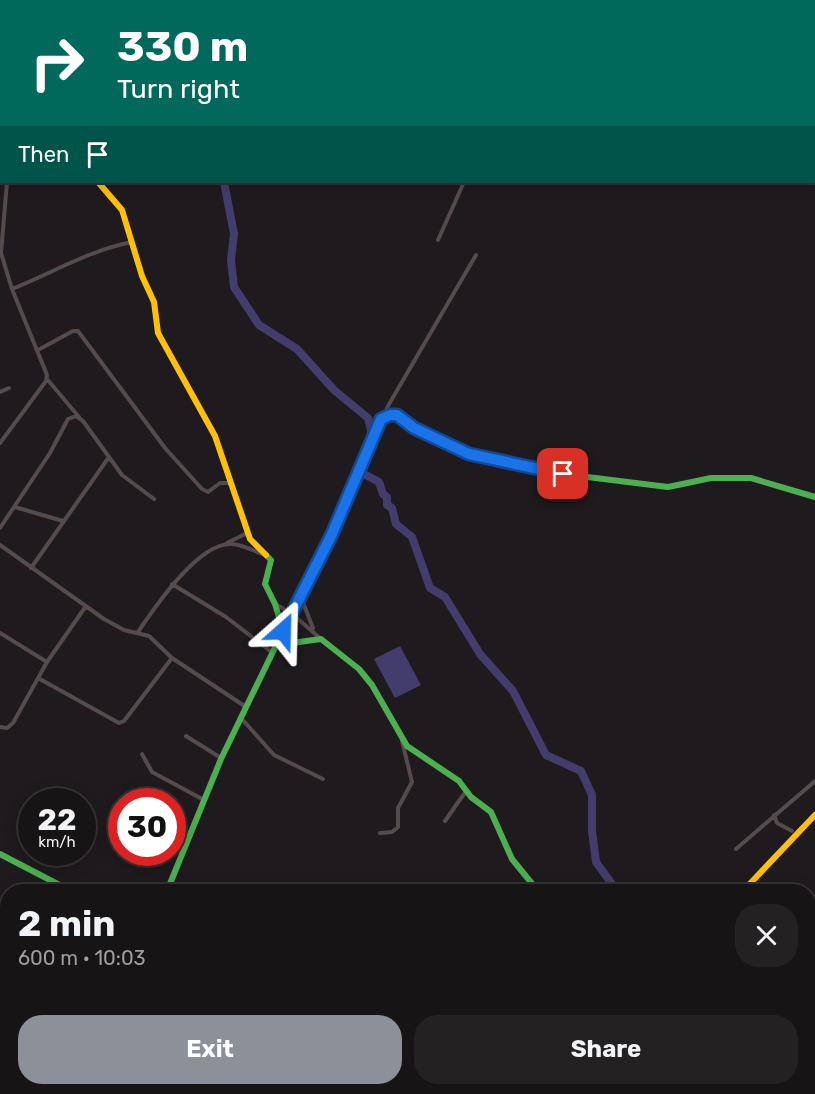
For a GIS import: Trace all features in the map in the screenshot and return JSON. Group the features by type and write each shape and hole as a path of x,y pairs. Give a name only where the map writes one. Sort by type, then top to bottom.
{"street":[{"path":"8,183 0,246 12,289 47,378 122,475 154,499"},
{"path":"99,183 120,207 154,302 158,333 215,436 229,483 254,545 272,564 265,584 275,604 283,631"},
{"path":"438,240 464,183"},
{"path":"12,289 61,269 96,250 132,242"},
{"path":"170,884 221,759 291,613 332,534 381,419 476,255"},
{"path":"38,351 73,331 78,331 165,448 202,489 208,492 220,483 229,483"},
{"path":"0,443 47,378"},
{"path":"0,392 9,388"},
{"path":"381,419 397,415 414,428 469,454 563,474 668,487 700,479 742,477 815,497"},
{"path":"0,528 68,419 79,417"},
{"path":"31,567 109,457"},
{"path":"14,507 63,521"},
{"path":"138,632 172,584 191,565 248,532"},
{"path":"224,545 236,544 264,554"},
{"path":"0,545 119,628 149,636 172,658 246,708"},
{"path":"172,584 225,617 273,653"},
{"path":"300,595 315,631 321,639 365,675 402,740 412,782 399,808 398,827 392,832 380,833"},
{"path":"275,604 315,631"},
{"path":"0,727 7,728 13,723 47,662 86,606"},
{"path":"0,633 47,662"},
{"path":"277,645 321,639"},
{"path":"38,678 119,723 124,721 172,658"},
{"path":"241,718 274,755 323,779"},
{"path":"186,736 221,759"},
{"path":"402,740 459,781 491,812 512,859 532,884"},
{"path":"142,754 152,772 204,800"},
{"path":"735,849 774,813 790,804 815,781"},
{"path":"445,821 466,790"},
{"path":"774,813 777,823 792,831"},
{"path":"750,884 815,815"},
{"path":"0,854 58,884"}],"shaded area":[{"path":"400,646 421,685 395,698 374,659"}],"waterway":[{"path":"224,183 234,234 231,260 234,287 259,325 297,349 334,390 368,418 371,430 370,446 362,473 379,482 383,494 387,497 387,505 392,508 396,524 412,537 430,588 445,597 480,654 513,691 546,755 581,771 592,795 592,831 596,862 612,884"}],"traffic: fast":[{"path":"381,419 397,415 414,427 469,454 563,474 668,487 711,478 751,478 815,497"},
{"path":"170,884 221,759 283,631 275,604 265,584 271,560 266,555"},
{"path":"277,645 321,639 359,669 372,685 407,746 459,781 471,797 491,812 512,859 532,884"},
{"path":"0,854 58,884"}],"traffic: slow":[{"path":"99,183 122,210 142,276 154,302 158,333 215,436 250,539 266,555"},
{"path":"750,884 815,815"}],"route":[{"path":"283,631 332,534 381,419 397,415 414,428 469,454 511,461 563,474"}]}
